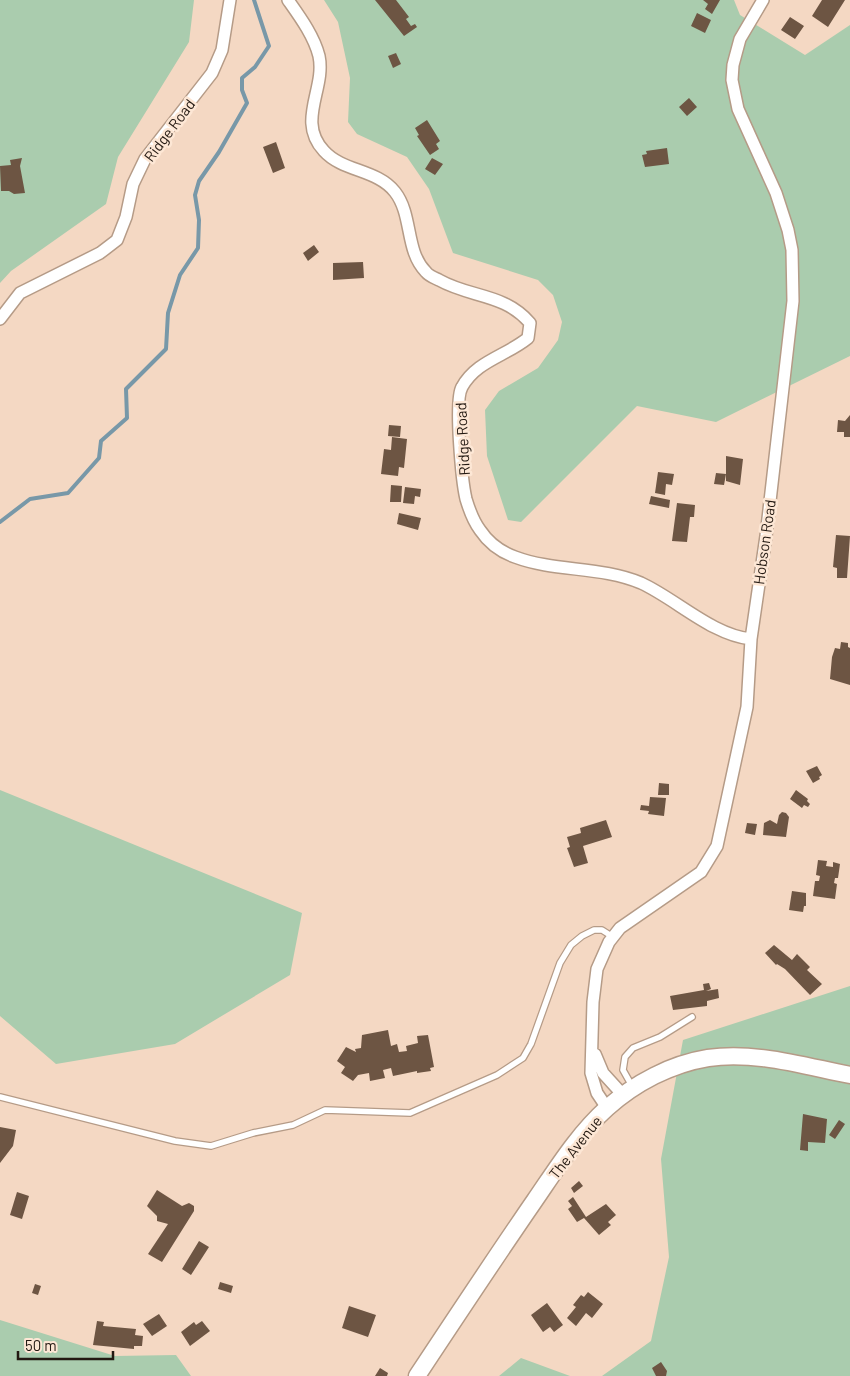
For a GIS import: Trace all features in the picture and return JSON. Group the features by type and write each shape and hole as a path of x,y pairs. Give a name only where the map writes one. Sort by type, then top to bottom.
{"street":[{"name":"Ridge Road","path":"0,319 20,294 100,253 117,240 126,217 133,184 145,159 212,73 222,50 230,0"},
{"name":"Ridge Road","path":"288,0 311,37 319,57 318,73 310,114 312,131 324,151 345,165 380,178 395,192 407,215 414,251 426,273 452,287 498,299 519,310 530,323 528,338 518,346 486,361 471,373 461,388 457,405 466,498 478,529 489,542 514,557 548,566 612,575 639,583 671,599 721,630 751,639"},
{"name":"Hobson Road","path":"607,1108 594,1085 591,1073 593,1002 597,969 613,937 633,918 701,872 717,846 747,707 751,639 766,536 793,293 792,250 786,220 776,193 738,109 732,80 733,65 740,39 763,0"},
{"name":"Hobson Road","path":"593,1048 603,1073 628,1092"},
{"name":"The Avenue","path":"417,1376 576,1142 607,1108 628,1092 672,1068 727,1056 770,1059 850,1075"}],"lane":[{"path":"0,1097 175,1142 211,1146 253,1132 293,1125 325,1110 410,1113 440,1101 480,1080 498,1075 524,1058 531,1044 560,963 571,945 582,936 594,930 602,930 613,937"},
{"path":"628,1092 623,1070 625,1057 633,1048 660,1037 692,1017"}],"green space":[{"path":"0,0 194,0 189,42 118,157 106,204 11,271 0,283"},
{"path":"324,0 734,0 740,15 805,55 850,25 850,356 716,422 637,406 521,522 508,520 487,456 485,410 499,391 538,368 558,340 562,322 553,295 538,280 453,253 429,189 407,157 357,134 348,122 350,78 338,22"},
{"path":"0,790 302,913 290,975 175,1044 56,1064 0,1016"},
{"path":"850,986 850,1376 602,1376 651,1341 669,1257 661,1159 683,1040"},
{"path":"0,1320 115,1356 176,1355 191,1376 0,1376"},
{"path":"521,1358 570,1376 499,1376"}],"building":[{"path":"375,0 396,0 409,17 406,19 411,26 415,24 417,27 404,36"},
{"path":"703,0 720,0 712,14 705,9 708,4"},
{"path":"822,0 845,0 828,27 812,16"},
{"path":"697,13 711,20 705,33 691,26"},
{"path":"790,17 804,26 795,39 781,30"},
{"path":"396,53 401,64 393,68 388,56"},
{"path":"689,98 697,107 687,116 679,107"},
{"path":"427,120 440,141 436,144 439,149 430,155 417,136 419,135 415,128"},
{"path":"276,142 285,168 273,173 263,147"},
{"path":"667,148 669,164 645,167 642,155 647,154 646,151"},
{"path":"22,158 20,166 25,193 14,194 9,191 1,191 0,166 11,165 10,160"},
{"path":"432,158 443,164 435,175 425,169"},
{"path":"314,245 319,252 308,261 303,253"},
{"path":"363,262 364,278 333,280 333,263"},
{"path":"850,415 850,437 844,437 844,432 837,432 838,420 845,421"},
{"path":"389,425 401,426 400,437 388,436"},
{"path":"392,437 407,439 404,468 399,467 398,476 381,474 384,449 391,450"},
{"path":"726,456 743,459 740,485 726,481"},
{"path":"658,472 674,474 672,485 666,484 665,495 655,493"},
{"path":"716,473 726,474 724,485 714,484"},
{"path":"391,485 402,486 401,502 390,502"},
{"path":"405,487 421,489 420,497 415,496 414,504 403,503"},
{"path":"651,496 670,500 669,508 649,504"},
{"path":"677,503 695,505 694,517 690,517 687,542 672,541"},
{"path":"399,513 421,518 418,530 397,524"},
{"path":"836,535 850,536 847,578 837,578 837,568 833,567"},
{"path":"841,642 848,643 850,648 850,685 830,679 832,657 835,648 840,649"},
{"path":"817,766 822,775 819,777 820,779 813,783 806,771"},
{"path":"659,783 669,784 669,795 658,795"},
{"path":"796,790 808,799 807,801 810,804 808,807 804,805 802,808 790,799"},
{"path":"650,797 666,798 664,816 648,814 649,811 640,810 641,805 649,806"},
{"path":"782,812 786,813 789,817 786,837 763,835 764,823 770,820 777,824 779,815"},
{"path":"606,820 612,837 583,846 588,863 574,867 567,848 570,847 567,837 581,833 580,828"},
{"path":"747,823 757,824 755,835 745,833"},
{"path":"818,860 827,861 826,866 833,867 833,862 840,864 838,878 835,878 834,883 837,884 835,899 813,896 815,881 819,881 820,876 816,875"},
{"path":"792,891 806,893 806,906 804,906 803,912 789,910"},
{"path":"774,945 792,960 797,954 810,967 807,970 822,984 810,995 785,969 776,965 765,953"},
{"path":"709,983 711,989 706,991 718,989 719,998 707,1001 707,1006 673,1010 670,996 704,990 703,984"},
{"path":"388,1030 391,1046 397,1044 399,1052 407,1051 406,1046 418,1043 417,1036 428,1035 434,1067 430,1068 431,1071 417,1073 417,1071 393,1076 391,1068 383,1070 385,1078 370,1081 369,1073 358,1075 353,1081 341,1073 345,1067 337,1061 346,1047 356,1052 355,1049 361,1048 362,1035"},
{"path":"803,1114 827,1119 825,1143 808,1142 808,1151 800,1150"},
{"path":"839,1120 845,1124 835,1139 829,1135"},
{"path":"0,1127 16,1130 13,1146 0,1163"},
{"path":"579,1181 583,1186 574,1193 571,1188"},
{"path":"157,1190 182,1206 189,1203 194,1206 194,1211 162,1262 148,1254 168,1224 157,1221 157,1216 147,1206"},
{"path":"17,1192 29,1196 22,1219 10,1215"},
{"path":"573,1197 586,1217 606,1204 616,1215 608,1222 611,1225 599,1235 584,1218 577,1222 568,1209 572,1206 568,1201"},
{"path":"199,1241 209,1247 191,1275 182,1269"},
{"path":"220,1282 233,1286 231,1293 218,1289"},
{"path":"35,1284 41,1286 38,1295 32,1293"},
{"path":"588,1292 603,1304 592,1318 586,1313 576,1326 567,1318 576,1307 573,1305 581,1295 584,1297"},
{"path":"547,1303 563,1325 554,1332 550,1327 543,1332 531,1315"},
{"path":"349,1306 376,1315 368,1337 342,1328"},
{"path":"159,1314 167,1326 152,1336 143,1324"},
{"path":"97,1321 104,1322 103,1326 136,1329 135,1335 143,1336 142,1346 134,1346 134,1349 93,1345"},
{"path":"202,1321 210,1331 190,1346 181,1332 194,1322 196,1325"},
{"path":"661,1362 667,1371 666,1376 656,1376 652,1368"},
{"path":"380,1368 388,1373 387,1376 375,1376"}],"waterway":[{"path":"0,522 30,499 68,493 99,458 101,441 127,418 126,389 166,349 168,313 180,275 198,248 199,220 195,195 199,181 219,152 247,103 242,90 242,78 255,67 269,46 254,0"}]}
